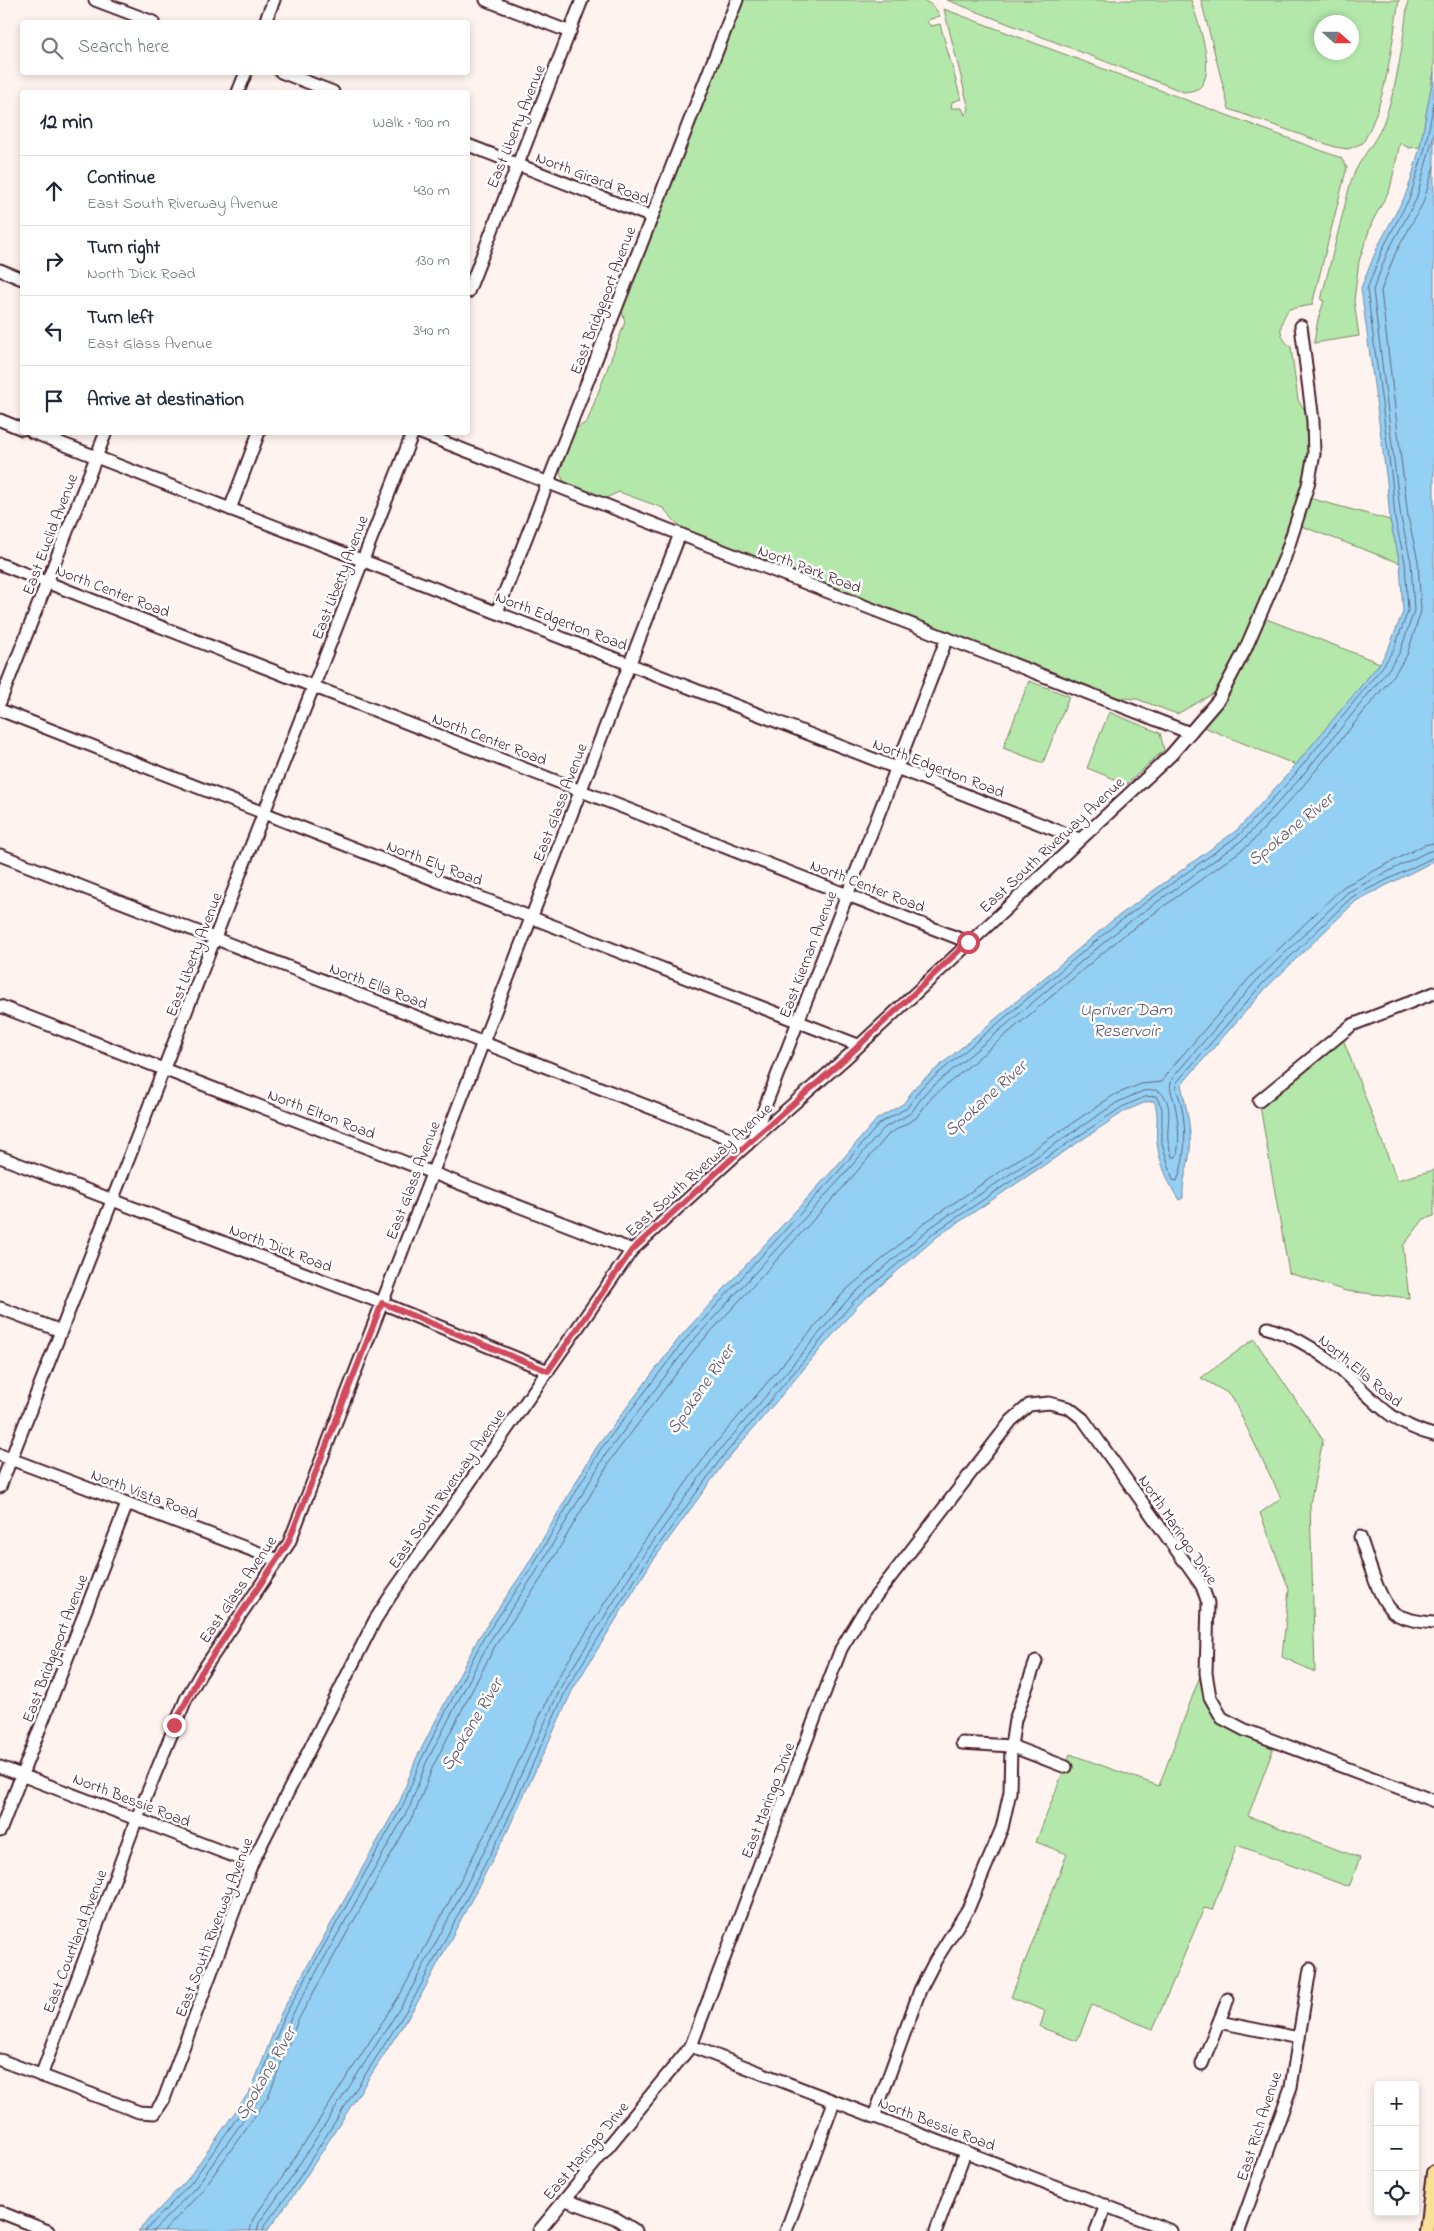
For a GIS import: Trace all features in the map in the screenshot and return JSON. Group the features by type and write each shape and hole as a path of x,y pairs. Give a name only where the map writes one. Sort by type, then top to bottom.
{"main road":[{"path":"1427,2231 1434,2173"}],"street":[{"path":"95,0 148,20"},
{"path":"266,20 274,0"},
{"path":"486,0 570,32"},
{"name":"East Liberty Avenue","path":"470,287 582,0"},
{"name":"East Bridgeport Avenue","path":"497,612 737,0"},
{"path":"239,90 245,75"},
{"path":"289,75 328,90"},
{"name":"North Girard Road","path":"470,146 652,217"},
{"path":"0,270 20,278"},
{"name":"East South Riverway Avenue","path":"41,2076 139,2112 155,2113 164,2099 252,1863 375,1620 391,1594 632,1250 858,1045 1171,755 1219,699 1245,650 1285,557 1308,485 1314,454 1313,421 1301,326"},
{"path":"0,420 20,428"},
{"name":"North Edgerton Road","path":"40,435 1079,839"},
{"name":"East Euclid Avenue","path":"0,702 105,435"},
{"path":"230,509 258,435"},
{"name":"East Liberty Avenue","path":"0,1487 5,1457 61,1331 114,1201 412,435"},
{"name":"North Park Road","path":"426,435 1190,733"},
{"name":"East Glass Avenue","path":"138,1818 186,1699 201,1673 278,1560 292,1533 680,534"},
{"name":"North Center Road","path":"0,564 968,942"},
{"name":"East Kiernan Avenue","path":"749,1143 947,638"},
{"name":"North Ely Road","path":"0,710 858,1045"},
{"name":"North Ella Road","path":"0,855 483,1043 749,1143"},
{"path":"1259,1101 1352,1025 1434,993"},
{"name":"North Elton Road","path":"0,1006 632,1250"},
{"name":"North Dick Road","path":"0,1157 382,1303 548,1371"},
{"path":"0,1308 61,1331"},
{"name":"North Ella Road","path":"1268,1328 1292,1336 1327,1358 1393,1418 1416,1430 1434,1435"},
{"name":"North Maringo Drive","path":"1049,1403 1069,1408 1083,1419 1202,1586 1208,1603 1206,1673 1210,1697 1222,1718 1244,1730 1434,1800"},
{"name":"East Maringo Drive","path":"539,2231 691,2046 841,1649 862,1614 1011,1421 1029,1405 1049,1403"},
{"name":"North Vista Road","path":"5,1457 278,1560"},
{"name":"East Bridgeport Avenue","path":"0,1831 127,1504"},
{"path":"1360,1537 1381,1594 1394,1612 1419,1622 1434,1623"},
{"path":"874,2117 920,1990 935,1961 968,1909 1002,1828 1010,1792 1011,1746 1015,1720 1036,1661"},
{"path":"962,1743 1011,1746 1066,1766"},
{"name":"North Bessie Road","path":"0,1767 252,1863"},
{"name":"East Courtland Avenue","path":"41,2076 138,1818"},
{"name":"East Rich Avenue","path":"1239,2231 1286,2101 1299,2038 1310,1969"},
{"path":"1202,2064 1228,1999"},
{"path":"1219,2022 1299,2038"},
{"name":"North Bessie Road","path":"691,2046 1171,2231"},
{"path":"0,2060 41,2076"},
{"path":"786,2231 834,2102"},
{"path":"936,2231 965,2152"},
{"path":"566,2200 615,2218 636,2231"},
{"path":"1096,2231 1106,2205"},
{"path":"0,2212 48,2231"}],"green space":[{"path":"743,0 922,0 928,3 935,8 940,16 927,22 931,26 940,24 961,99 952,102 951,108 962,108 965,115 969,109 944,9 1341,158 1347,167 1312,305 1289,309 1283,319 1281,329 1283,338 1291,347 1298,400 1306,412 1310,428 1310,454 1304,483 1280,554 1242,644 1216,692 1177,714 1137,699 1111,697 682,529 663,508 619,492 606,498 568,485 563,480 558,468 573,430 587,422 625,322 621,308"},
{"path":"947,0 1191,0 1200,29 1207,63 1204,81 1198,88 1184,92"},
{"path":"1201,0 1399,0 1383,91 1371,126 1363,143 1348,149 1335,147 1229,109"},
{"path":"1408,0 1434,0 1434,72 1420,147 1409,148 1400,143 1390,189 1372,222 1359,261 1354,301 1359,336 1314,343 1318,319 1324,301 1321,300 1351,181 1380,131 1393,94"},
{"path":"1309,498 1390,520 1400,563 1301,526"},
{"path":"1264,618 1380,663 1296,765 1204,727 1225,699"},
{"path":"1029,681 1069,696 1043,763 1003,748"},
{"path":"1109,712 1160,733 1164,750 1127,784 1087,768"},
{"path":"1343,1039 1397,1180 1434,1170 1434,1216 1424,1219 1403,1246 1409,1298 1346,1291 1289,1273 1260,1106"},
{"path":"1254,1339 1323,1440 1310,1504 1315,1672 1282,1657 1289,1589 1260,1513 1281,1498 1231,1395 1201,1378"},
{"path":"1200,1676 1205,1700 1211,1712 1218,1719 1236,1731 1274,1747 1248,1816 1360,1858 1349,1887 1237,1845 1212,1910 1204,1908 1153,2029 1092,2005 1077,2041 1040,2027 1045,2011 1011,1997 1067,1854 1036,1842 1070,1754 1159,1786"}],"water":[{"path":"1434,72 1434,861 1356,901 1266,988 1181,1085 1190,1135 1183,1198 1179,1200 1175,1194 1162,1165 1158,1150 1156,1106 1154,1101 1146,1102 1125,1111 938,1236 858,1305 724,1463 649,1566 573,1689 506,1834 417,2003 296,2192 267,2231 138,2231 187,2180 252,2088 281,2013 400,1801 416,1759 479,1637 527,1566 596,1448 680,1337 834,1169 877,1119 903,1104 917,1085 1113,920 1237,830 1288,774 1380,663 1389,647 1403,612 1400,563 1390,520 1387,482 1361,288 1378,246 1405,196 1411,180 1420,147"}],"route":[{"path":"174,1725 201,1673 288,1543 382,1303 548,1371 632,1250 751,1141 848,1056 968,942"}],"water label":[{"name":"Spokane River","path":"1290,829"},
{"name":"Upriver Dam Reservoir","path":"1126,1019"},
{"name":"Spokane River","path":"985,1098"},
{"name":"Spokane River","path":"700,1389"},
{"name":"Spokane River","path":"471,1724"},
{"name":"Spokane River","path":"265,2073"}]}
